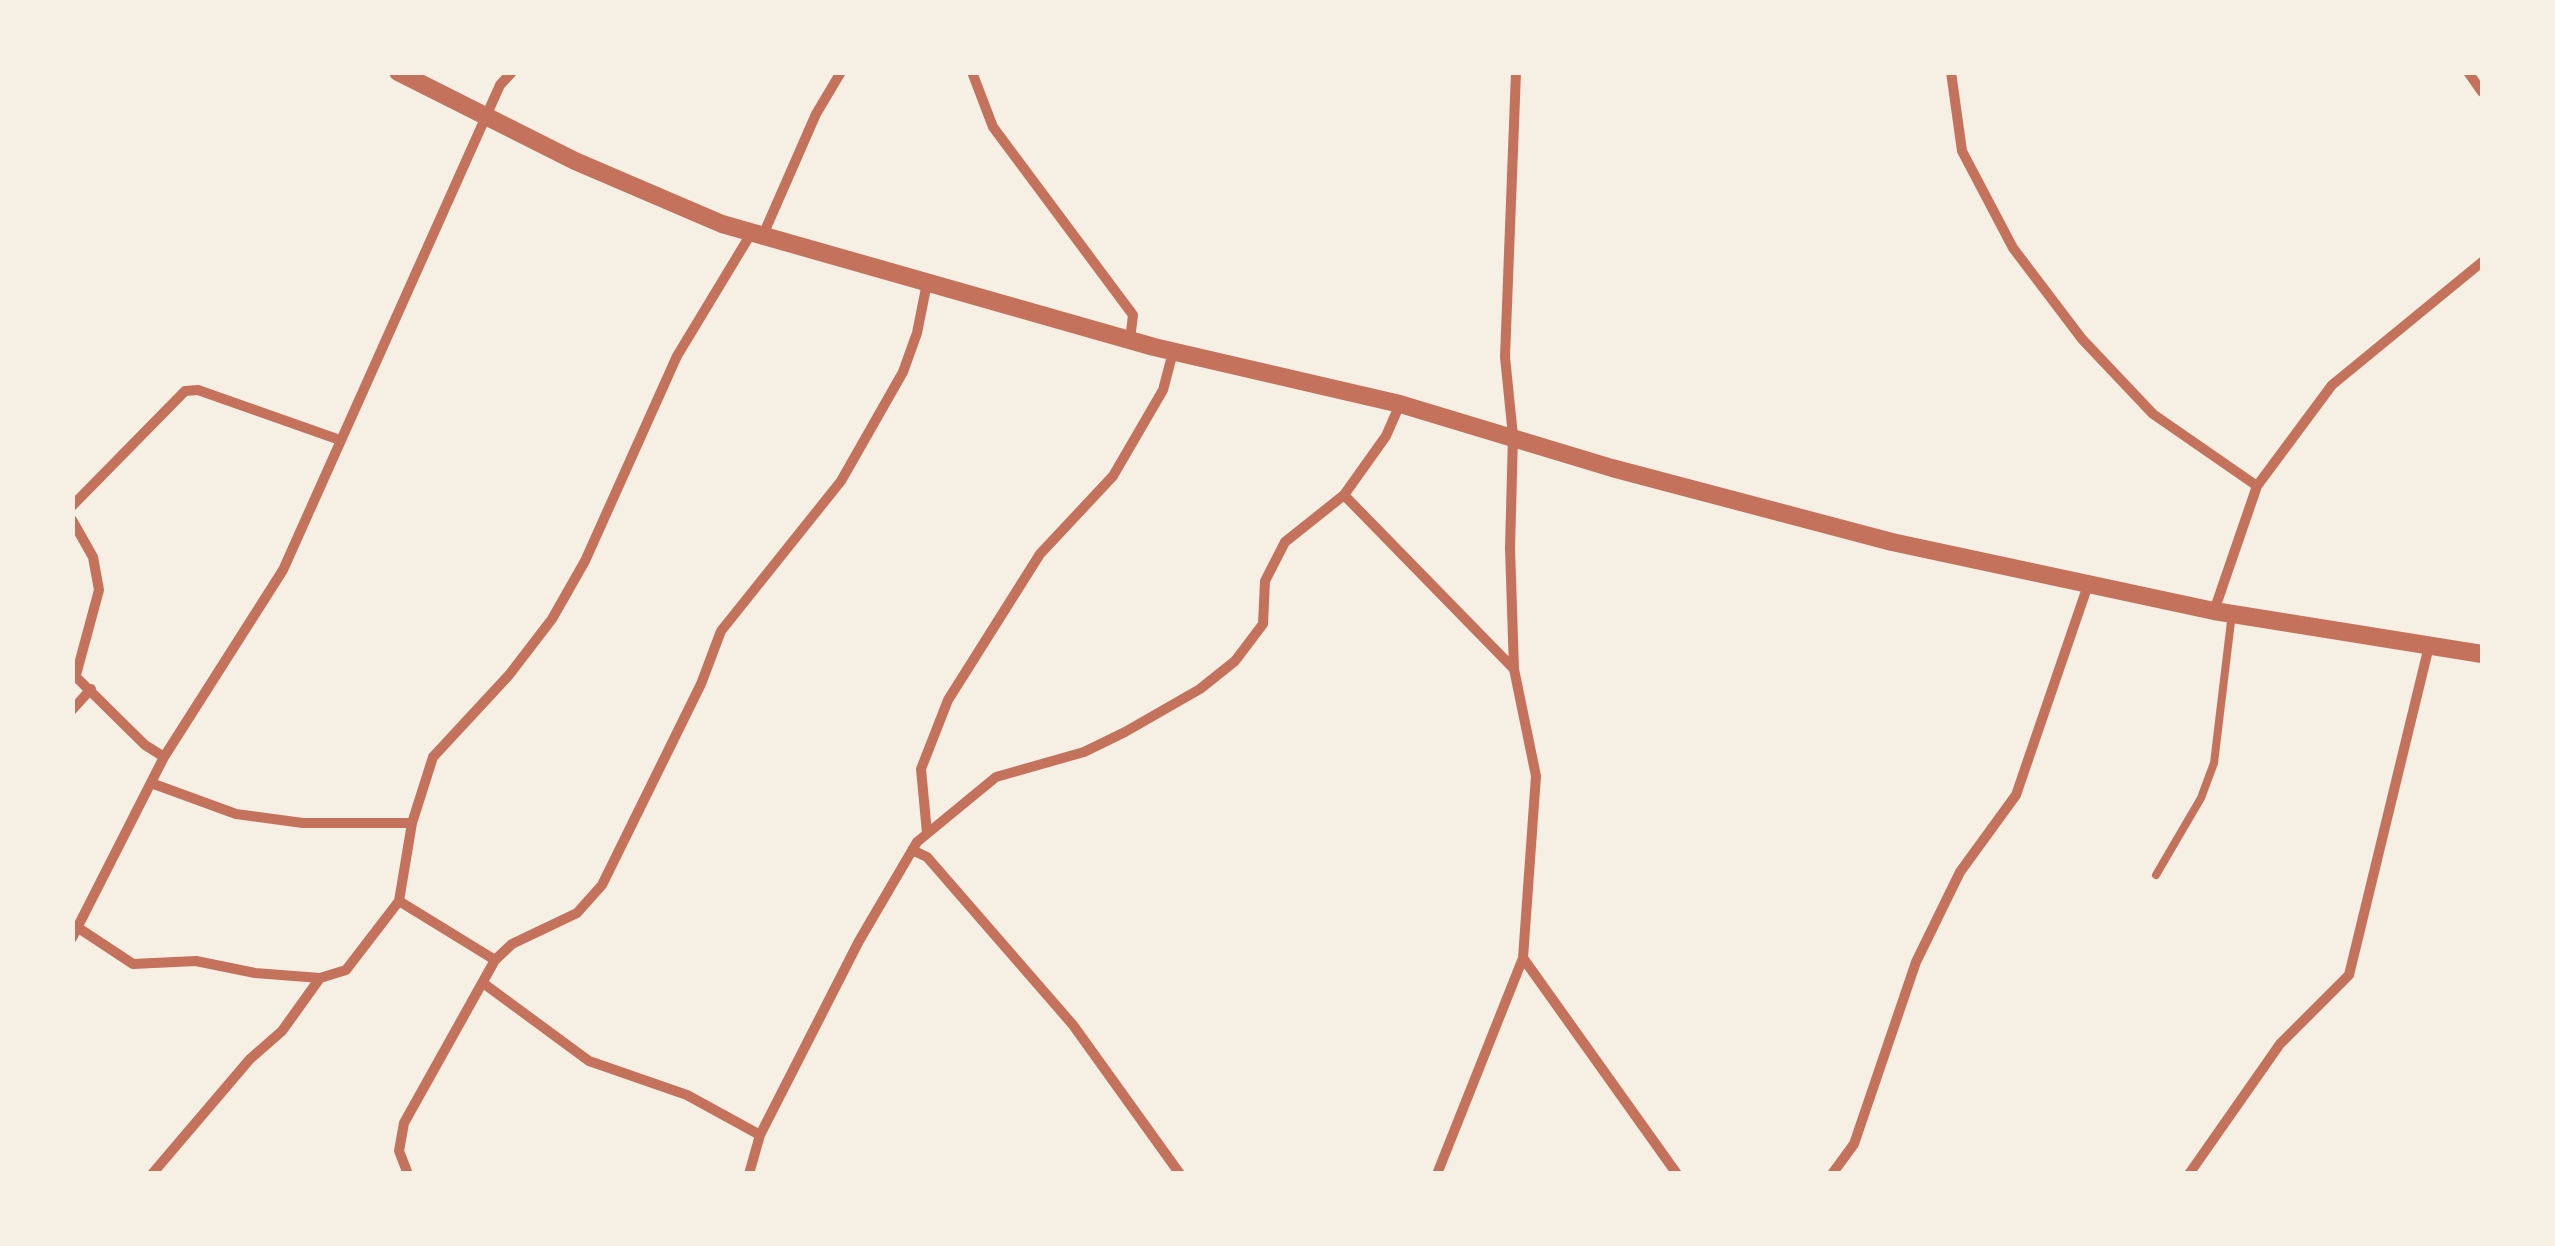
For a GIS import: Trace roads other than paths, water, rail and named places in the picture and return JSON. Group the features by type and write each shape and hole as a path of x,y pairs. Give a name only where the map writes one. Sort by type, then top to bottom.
{"street":[{"path":"398,72 575,161 722,224 1172,352 1400,404 1612,468 1892,542 2223,612 2482,654"},
{"path":"512,72 500,85 283,570 164,757 76,934 133,964 196,961 255,974 320,978 346,970 400,901 412,822 432,757 509,675 569,590 676,356 758,234 816,114 841,72"},
{"path":"972,72 993,126 1133,315 1130,340"},
{"path":"1436,1174 1523,958 1536,776 1514,669 1513,436 1505,357 1516,72"},
{"path":"1950,72 1962,151 2012,248 2082,339 2154,414 2256,486"},
{"path":"2468,72 2482,92"},
{"path":"2223,612 2256,486 2332,385 2482,262"},
{"path":"408,1174 399,1151 404,1123 496,960 512,944 577,912 602,885 701,684 721,631 841,481 895,386 918,333 927,282"},
{"path":"928,833 921,768 948,700 1040,554 1074,522 1132,446 1163,390 1172,352"},
{"path":"72,506 186,390 198,390 340,440"},
{"path":"749,1174 760,1135 859,941 912,850 996,777 1084,752 1200,689 1235,661 1263,624 1264,580 1286,542 1344,495 1386,436 1400,404"},
{"path":"1344,495 1514,669"},
{"path":"72,520 93,557 99,590 74,674 145,745 164,757"},
{"path":"1832,1174 1854,1144 1916,962 1960,872 2016,795 2090,581"},
{"path":"2189,1174 2280,1044 2330,999 2349,975 2429,646"},
{"path":"72,710 91,690"},
{"path":"151,783 236,814 303,822 412,822"},
{"path":"912,850 926,857 1073,1025 1180,1174"},
{"path":"400,901 496,960"},
{"path":"1523,958 1676,1174"},
{"path":"152,1174 250,1058 282,1031 320,978"},
{"path":"483,983 589,1061 687,1094 760,1135"}],"lane":[{"path":"2156,875 2202,798 2214,762 2223,612"}]}
